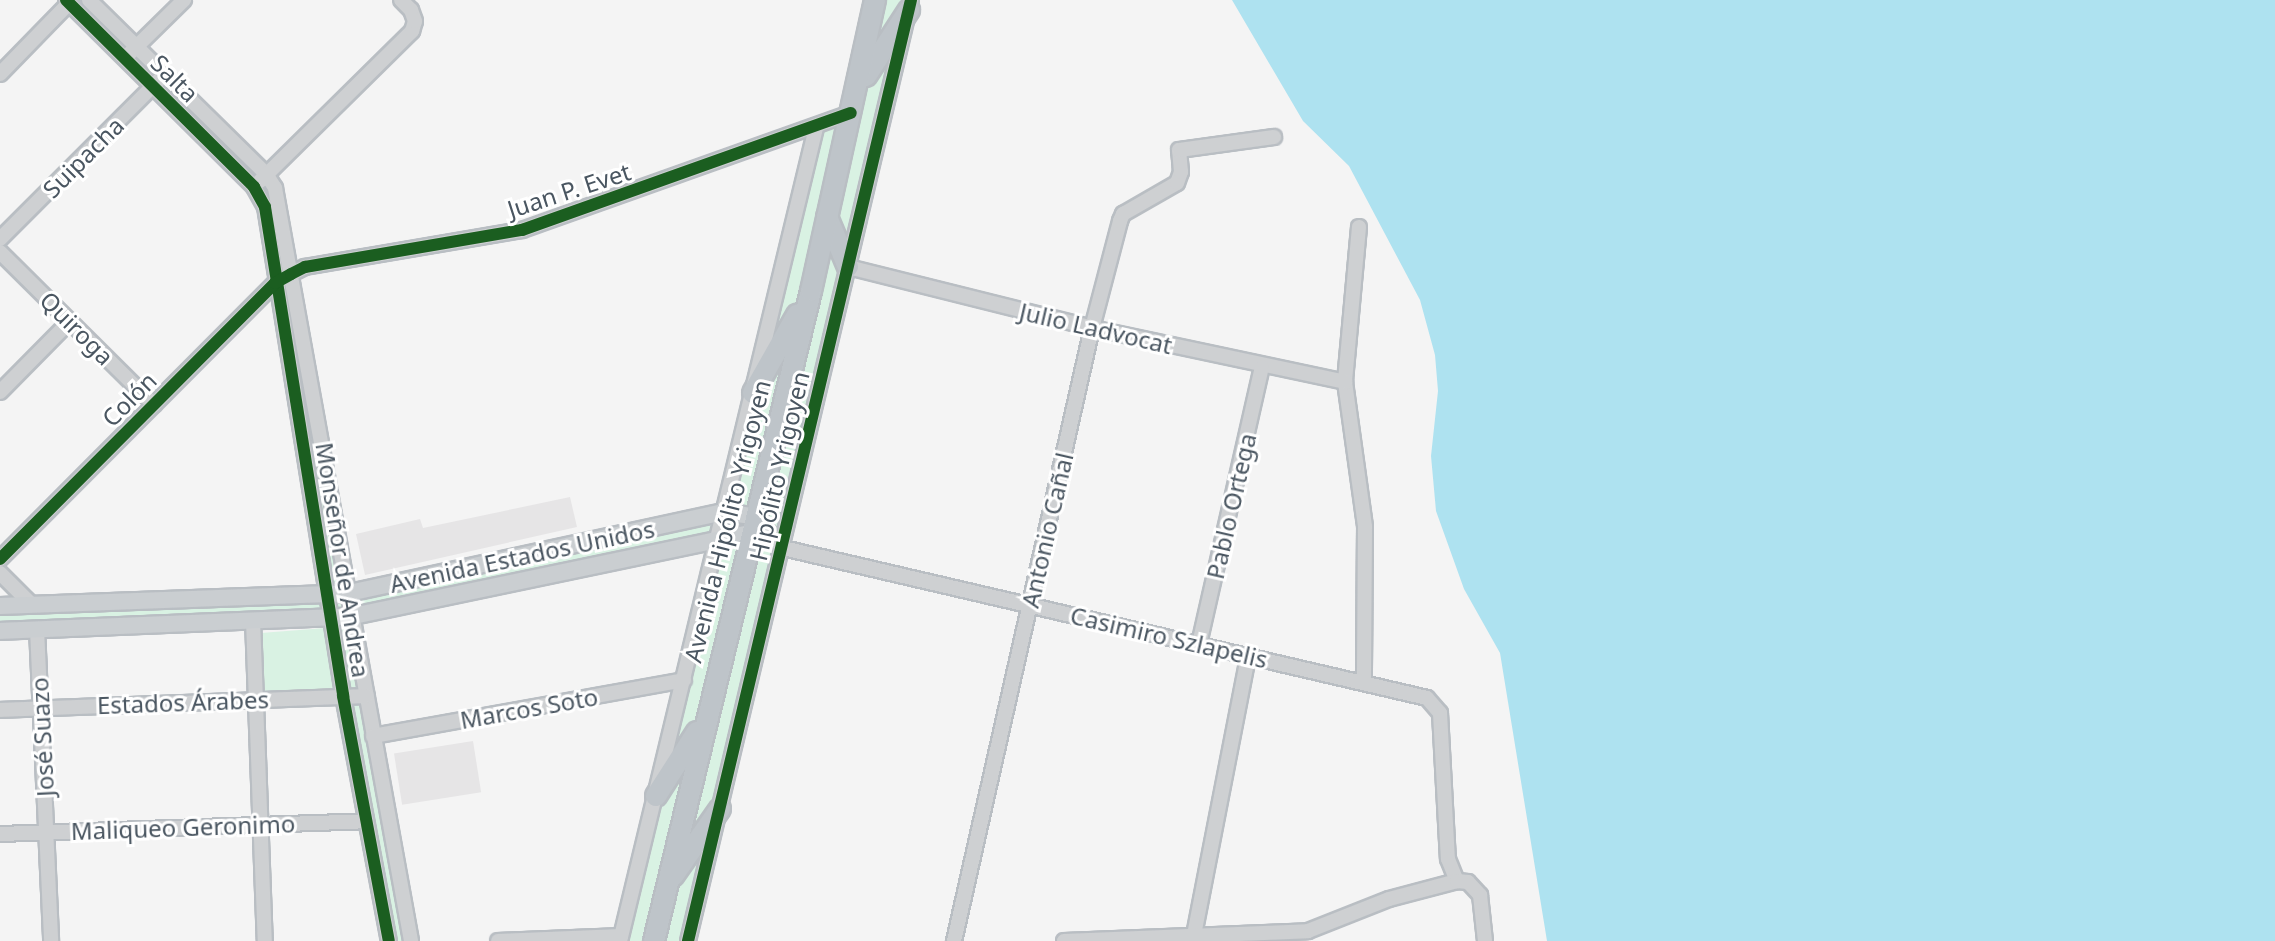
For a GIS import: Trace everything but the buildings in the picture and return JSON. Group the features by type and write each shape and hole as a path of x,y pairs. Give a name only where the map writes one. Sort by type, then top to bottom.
{"highway":[{"name":"Avenida Hipólito Yrigoyen","path":"654,941 811,291 875,0"},
{"name":"Avenida Hipólito Yrigoyen","path":"851,113 866,76 887,0"},
{"path":"866,76 910,5"},
{"path":"827,217 848,267"},
{"path":"753,393 811,291"},
{"path":"656,796 706,719"},
{"path":"668,882 720,809"}],"main road":[{"name":"Avenida Estados Unidos","path":"0,606 349,593 725,512 753,525"},
{"name":"Avenida Estados Unidos","path":"0,631 353,616 717,541 753,525"}],"street":[{"name":"Salta","path":"89,0 165,75 260,181"},
{"path":"124,58 184,0"},
{"path":"260,181 412,31 415,21 411,10 401,0"},
{"name":"Salta","path":"68,2 152,87 260,181"},
{"path":"0,74 68,2"},
{"name":"Hipólito Yrigoyen","path":"688,941 779,543 910,5"},
{"name":"Suipacha","path":"0,239 165,75"},
{"name":"Juan P. Evet","path":"291,274 305,267 522,230 816,128 851,113"},
{"name":"Hipólito Yrigoyen","path":"621,938 816,128"},
{"name":"Antonio Cañal","path":"954,941 1092,328 1123,214 1177,183 1181,172 1179,150 1274,137"},
{"name":"Monseñor de Andrea","path":"260,181 275,188 411,941"},
{"name":"Monseñor de Andrea","path":"260,181 343,696 389,941"},
{"path":"1359,227 1345,382 1365,527 1364,683"},
{"name":"Quiroga","path":"0,252 154,405"},
{"name":"Julio Ladvocat","path":"848,267 1092,328 1262,367 1345,382"},
{"name":"Colón","path":"0,559 275,283 291,274"},
{"path":"0,392 70,321"},
{"name":"Pablo Ortega","path":"1199,644 1262,367"},
{"name":"Casimiro Szlapelis","path":"753,525 779,543 1427,698 1440,713 1448,859 1457,881"},
{"path":"0,573 32,605"},
{"path":"253,620 265,941"},
{"name":"José Suazo","path":"37,629 51,941"},
{"path":"1194,935 1248,656"},
{"name":"Marcos Soto","path":"373,736 684,680"},
{"name":"Estados Árabes","path":"0,710 367,696"},
{"name":"Maliqueo Geronimo","path":"0,834 365,821"},
{"path":"1064,941 1194,935 1225,937 1321,929 1389,899 1457,881 1468,882 1480,895 1485,941"},
{"path":"498,941 621,938"}],"shaded area":[{"path":"570,497 577,527 365,575 356,534 420,519 423,528"},
{"path":"473,741 481,792 402,805 394,754"}],"green space":[{"path":"66,0 89,0 266,174 349,593 725,512 816,128 851,113 875,0 911,0 688,941 620,941 717,542 354,616 411,941 389,941 331,617 0,631 0,606 326,594 264,207"},
{"path":"325,628 336,689 262,693 261,633"}],"water":[{"path":"1232,0 2275,0 2275,941 1547,941 1500,653 1464,589 1436,511 1431,456 1438,391 1435,355 1420,300 1349,166 1303,121"}],"cycle path":[{"path":"66,0 254,187 265,207 343,696 389,941"},
{"path":"688,941 911,0"},
{"path":"0,559 275,283 291,274 305,267 522,230 851,113"}]}
